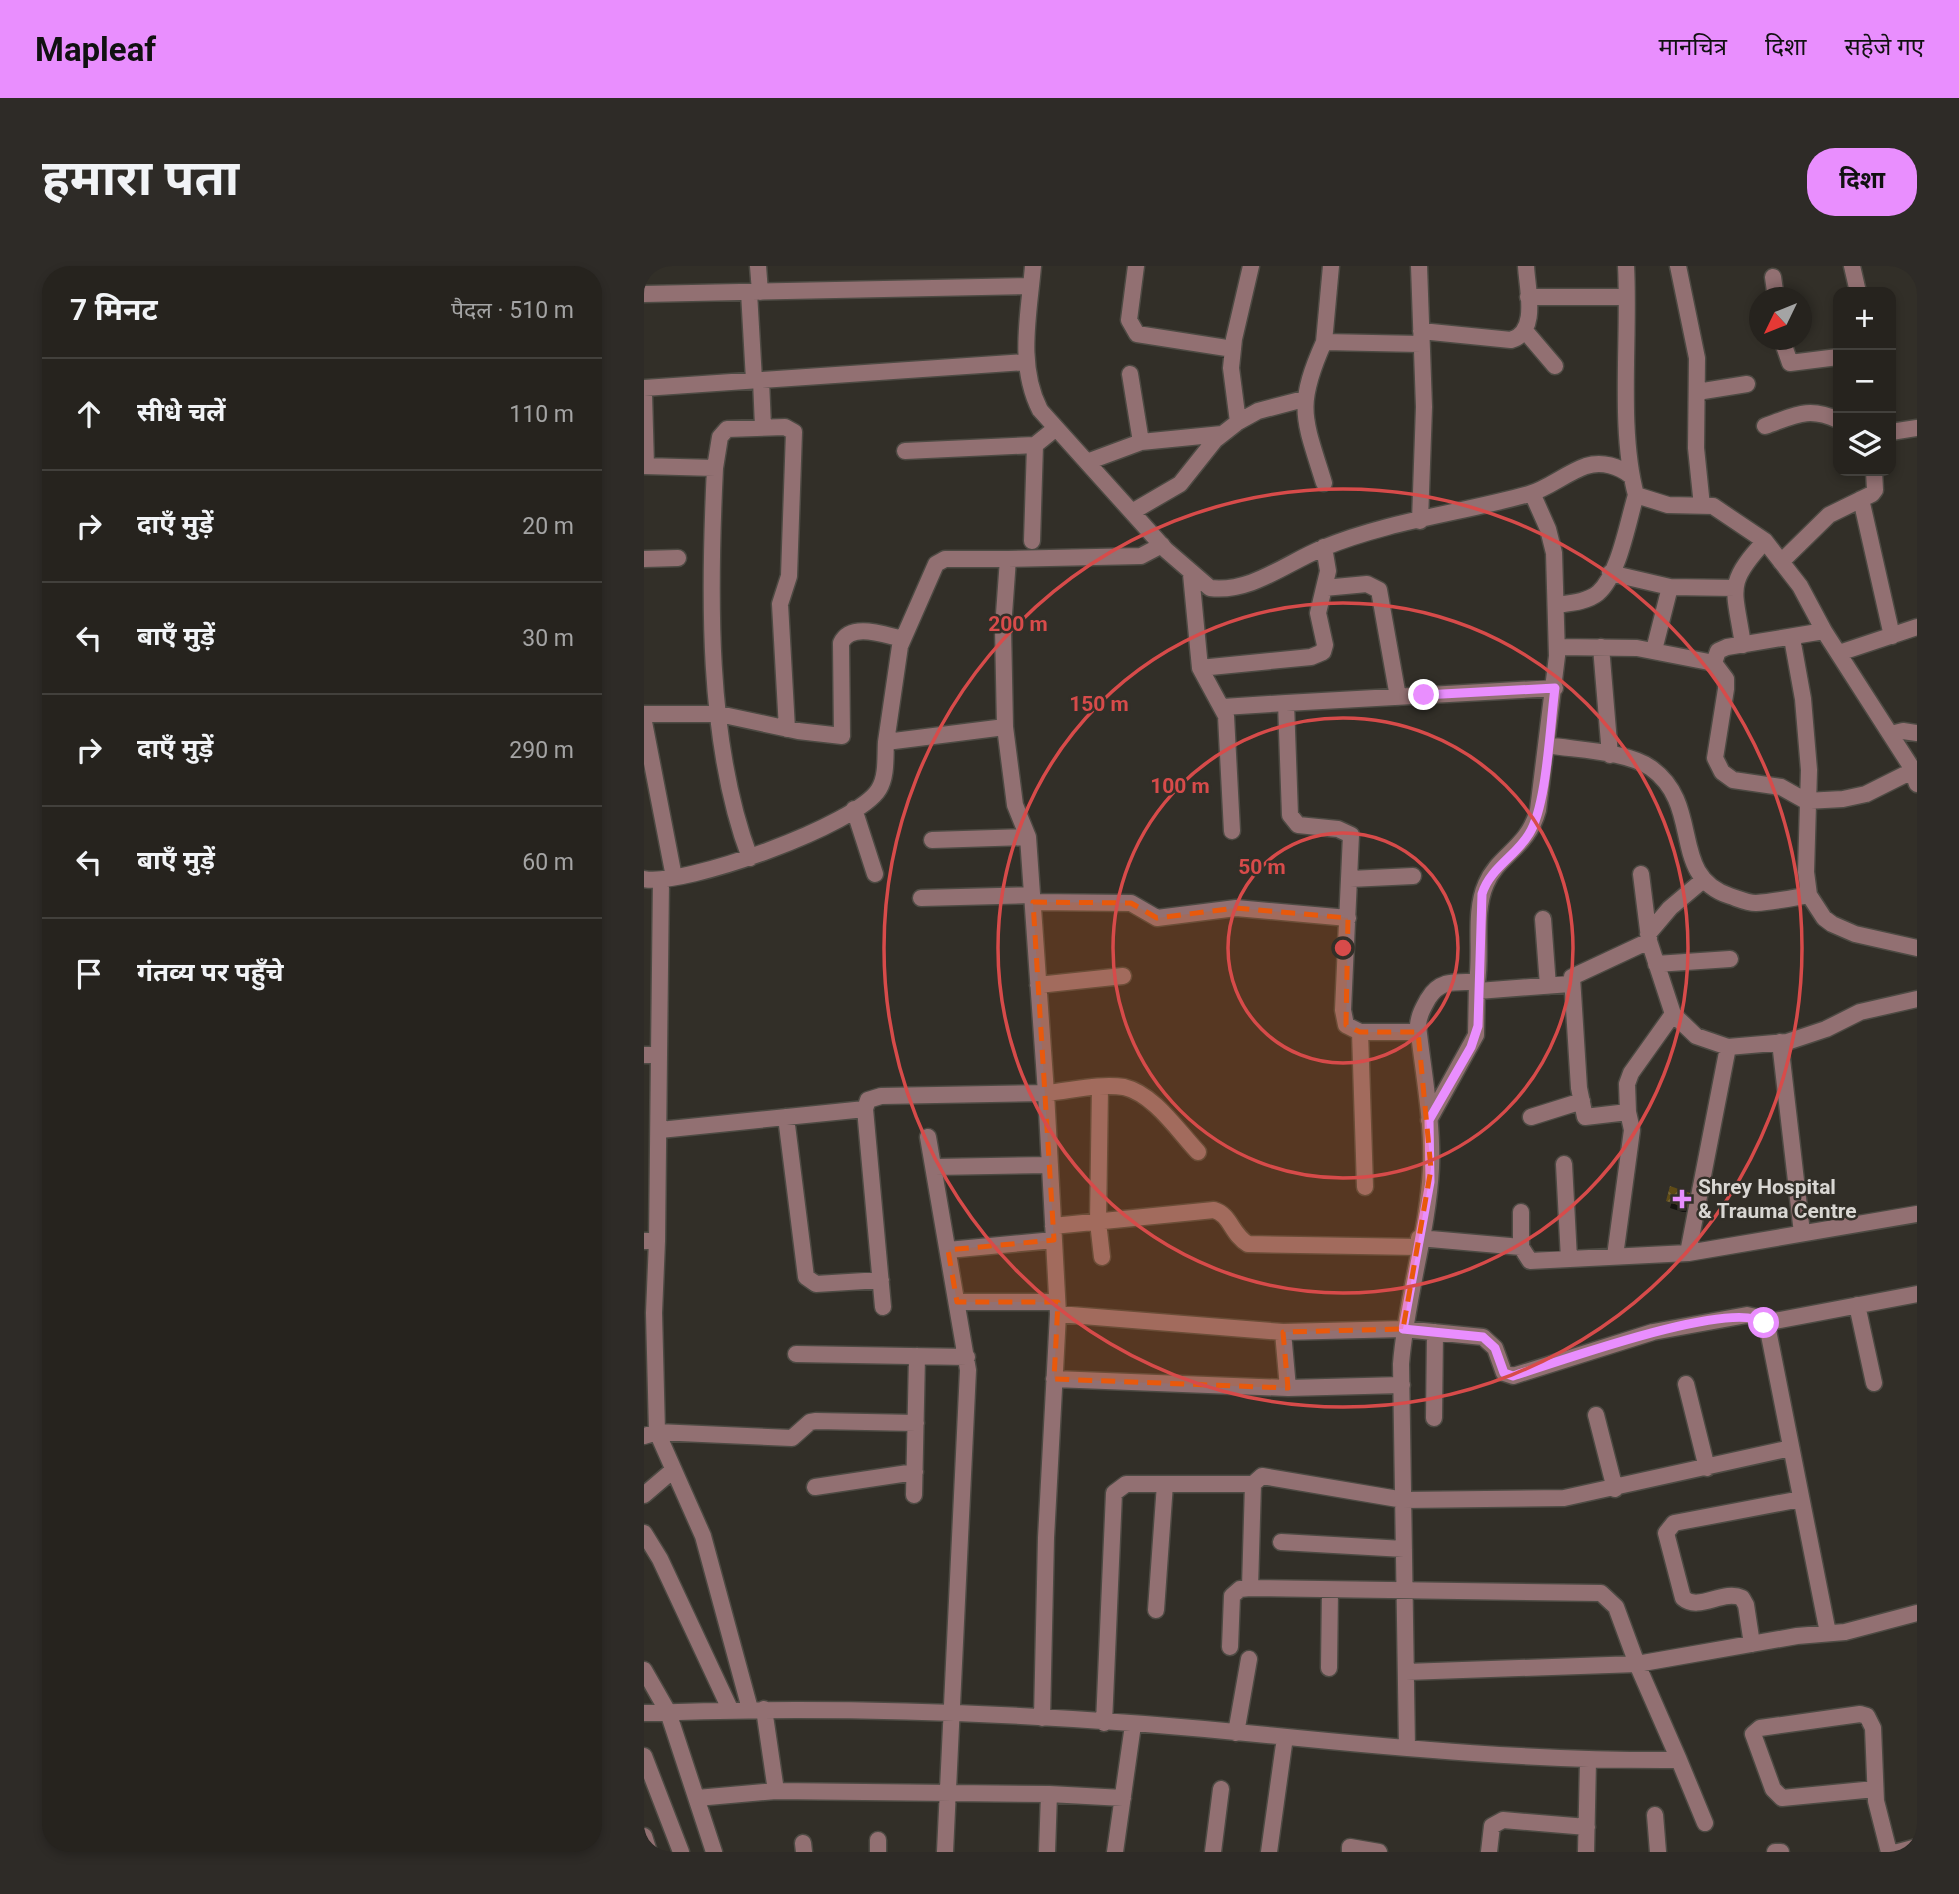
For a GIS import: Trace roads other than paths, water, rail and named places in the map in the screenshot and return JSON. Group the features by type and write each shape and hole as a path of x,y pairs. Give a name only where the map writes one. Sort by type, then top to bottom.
{"street":[{"path":"758,266 754,292 757,380 763,427"},
{"path":"1033,266 1026,362 1028,387 1040,410 1162,545 1191,574 1210,588 1242,587 1324,547 1532,493 1587,466 1602,464 1621,468 1631,476"},
{"path":"1136,266 1129,320 1137,334 1233,349"},
{"path":"1238,422 1231,368 1251,266"},
{"path":"1324,483 1307,426 1304,399 1311,371 1324,342 1331,266"},
{"path":"1419,266 1424,407 1420,521"},
{"path":"1526,266 1526,332 1555,366"},
{"path":"1556,605 1599,592 1620,552 1636,495 1631,476 1626,266"},
{"path":"1678,266 1698,358 1696,448 1702,506"},
{"path":"1852,266 1857,287"},
{"path":"1773,277 1774,287"},
{"path":"644,294 1031,286"},
{"path":"1528,297 1626,297"},
{"path":"1324,342 1421,338 1511,340 1526,332"},
{"path":"1785,350 1790,363 1833,358"},
{"path":"644,388 1026,362"},
{"path":"1130,374 1141,442"},
{"path":"1697,391 1746,384"},
{"path":"644,394 645,467 715,468"},
{"path":"1132,512 1189,477 1208,449 1238,422 1258,411 1304,399"},
{"path":"1765,426 1809,411 1833,418"},
{"path":"750,858 735,808 719,714 710,564 715,468 722,432 732,428 791,428 796,437 789,576 780,596 787,729"},
{"path":"905,451 1035,445 1056,428"},
{"path":"1896,431 1917,428"},
{"path":"1087,462 1141,442 1222,435"},
{"path":"1032,541 1035,445"},
{"path":"1782,562 1829,515 1875,489 1874,476"},
{"path":"1429,1120 1476,1035 1482,894 1489,878 1523,843 1535,824 1555,688 1557,647 1552,542 1532,493"},
{"path":"1557,647 1654,650 1714,663 1726,679 1725,702 1715,752 1719,768 1733,780 1781,787 1806,801 1853,799 1914,778 1891,734 1824,631 1800,586 1765,541 1713,506 1668,505 1636,495"},
{"path":"1861,499 1892,636"},
{"path":"1743,645 1735,588 1741,567 1765,541"},
{"path":"644,879 668,879 750,858 802,837 854,809 878,790 884,774 886,742 903,639 936,564 944,559 1141,556 1162,545"},
{"path":"1200,668 1319,655 1325,645 1318,614 1328,571 1324,547"},
{"path":"644,559 678,558"},
{"path":"1008,559 1003,628 1004,727 1015,805 1028,837 1046,1093 1057,1308 1042,1718"},
{"path":"1610,573 1670,587 1735,588"},
{"path":"1191,574 1200,668 1209,690 1223,707 1232,831"},
{"path":"1324,588 1367,584 1379,590 1398,697"},
{"path":"1654,650 1670,587"},
{"path":"1839,653 1917,627"},
{"path":"644,714 719,714 787,729 842,736 841,643 844,637 855,631 903,639"},
{"path":"1714,663 1718,652 1824,631"},
{"path":"1791,638 1809,770 1806,801 1806,880 1809,895 1824,918 1832,924 1855,934 1917,948"},
{"path":"1601,648 1609,755"},
{"path":"1223,707 1555,688"},
{"path":"1286,703 1290,815 1298,825 1338,829 1350,835 1343,1010 1346,1024 1360,1032 1418,1032"},
{"path":"644,722 668,879 652,1055 660,1130 652,1151 649,1317 651,1434 703,1536 757,1709 776,1791"},
{"path":"886,742 1004,727"},
{"path":"1891,734 1903,731 1917,733"},
{"path":"1547,745 1632,759 1649,766 1673,791 1680,805 1696,871 1702,881 1716,892 1747,902 1809,895"},
{"path":"854,809 876,874"},
{"path":"932,840 1028,837"},
{"path":"1642,874 1649,937 1656,964 1673,1014 1696,1036 1728,1047 1780,1042 1826,1029 1860,1012 1917,999"},
{"path":"1350,879 1413,876"},
{"path":"1628,1112 1585,1117 1576,1055 1577,1026 1570,984 1572,976 1649,937 1670,908 1702,881"},
{"path":"921,898 1119,901 1131,903 1157,918 1236,908 1348,918"},
{"path":"1542,919 1548,986"},
{"path":"1656,964 1730,959"},
{"path":"1038,985 1123,976"},
{"path":"1407,1748 1403,1329 1431,1169 1429,1120 1418,1032 1421,1012 1436,987 1445,983 1477,986 1570,984"},
{"path":"1615,1256 1632,1130 1627,1084 1631,1073 1673,1014"},
{"path":"1360,1032 1365,1187"},
{"path":"1780,1042 1802,1233"},
{"path":"1688,1253 1728,1047"},
{"path":"1100,1087 1098,1222 1102,1257"},
{"path":"883,1307 864,1110 868,1100 881,1096 1046,1093 1125,1087 1140,1094 1198,1152"},
{"path":"1531,1117 1582,1101"},
{"path":"660,1130 864,1110"},
{"path":"786,1117 806,1277 816,1284 881,1280"},
{"path":"928,1137 967,1357 965,1455 945,1852"},
{"path":"1564,1164 1569,1259"},
{"path":"934,1167 1050,1166"},
{"path":"948,1250 1054,1233 1098,1222 1214,1210 1226,1216 1233,1233 1248,1244 1419,1243 1521,1247"},
{"path":"1521,1212 1521,1247 1530,1261 1688,1253 1917,1213"},
{"path":"957,1302 1057,1308 1283,1332 1403,1329 1483,1337 1495,1348 1504,1373 1513,1376 1681,1325 1747,1315 1764,1323 1917,1294"},
{"path":"1857,1305 1874,1383"},
{"path":"1764,1323 1828,1633"},
{"path":"1283,1332 1287,1388"},
{"path":"1434,1418 1436,1332"},
{"path":"796,1354 967,1357"},
{"path":"914,1495 917,1356"},
{"path":"1054,1379 1287,1388 1402,1385"},
{"path":"1686,1384 1707,1468"},
{"path":"1596,1415 1615,1489"},
{"path":"651,1434 792,1438 810,1422 816,1421 916,1423"},
{"path":"1104,1723 1114,1493 1126,1484 1253,1483 1262,1476 1404,1500 1564,1498 1615,1489 1791,1448"},
{"path":"644,1495 672,1471"},
{"path":"814,1487 915,1472"},
{"path":"1250,1588 1253,1483"},
{"path":"1156,1610 1165,1484"},
{"path":"1752,1644 1746,1605 1742,1598 1728,1595 1695,1603 1683,1598 1666,1533 1674,1522 1801,1499"},
{"path":"644,1533 660,1559 730,1709"},
{"path":"1281,1542 1404,1549"},
{"path":"644,1567 660,1559"},
{"path":"1230,1647 1232,1597 1240,1589 1601,1593 1616,1607 1637,1664 1705,1823"},
{"path":"1329,1668 1330,1590"},
{"path":"1406,1672 1637,1664 1828,1633 1917,1613"},
{"path":"1236,1733 1249,1660"},
{"path":"644,1670 668,1712 714,1852"},
{"path":"644,1713 730,1709 951,1712 1588,1761 1679,1760"},
{"path":"1875,1789 1782,1798 1773,1789 1753,1734 1760,1728 1860,1714 1867,1716 1873,1728 1875,1789 1889,1852"},
{"path":"1115,1852 1133,1725"},
{"path":"1269,1852 1285,1737"},
{"path":"644,1756 681,1852"},
{"path":"1586,1852 1588,1761"},
{"path":"1213,1852 1221,1789"},
{"path":"697,1798 776,1791 1049,1794 1123,1798"},
{"path":"1047,1852 1049,1794"},
{"path":"1656,1815 1658,1852"},
{"path":"1489,1852 1492,1826 1503,1820 1587,1827"},
{"path":"644,1836 649,1852"},
{"path":"1350,1852 1350,1847 1379,1852"},
{"path":"1898,1852 1917,1847"},
{"path":"1775,1852 1780,1852"}],"place":[{"name":"Shrey Hospital & Trauma Centre","path":"1682,1199"}]}
